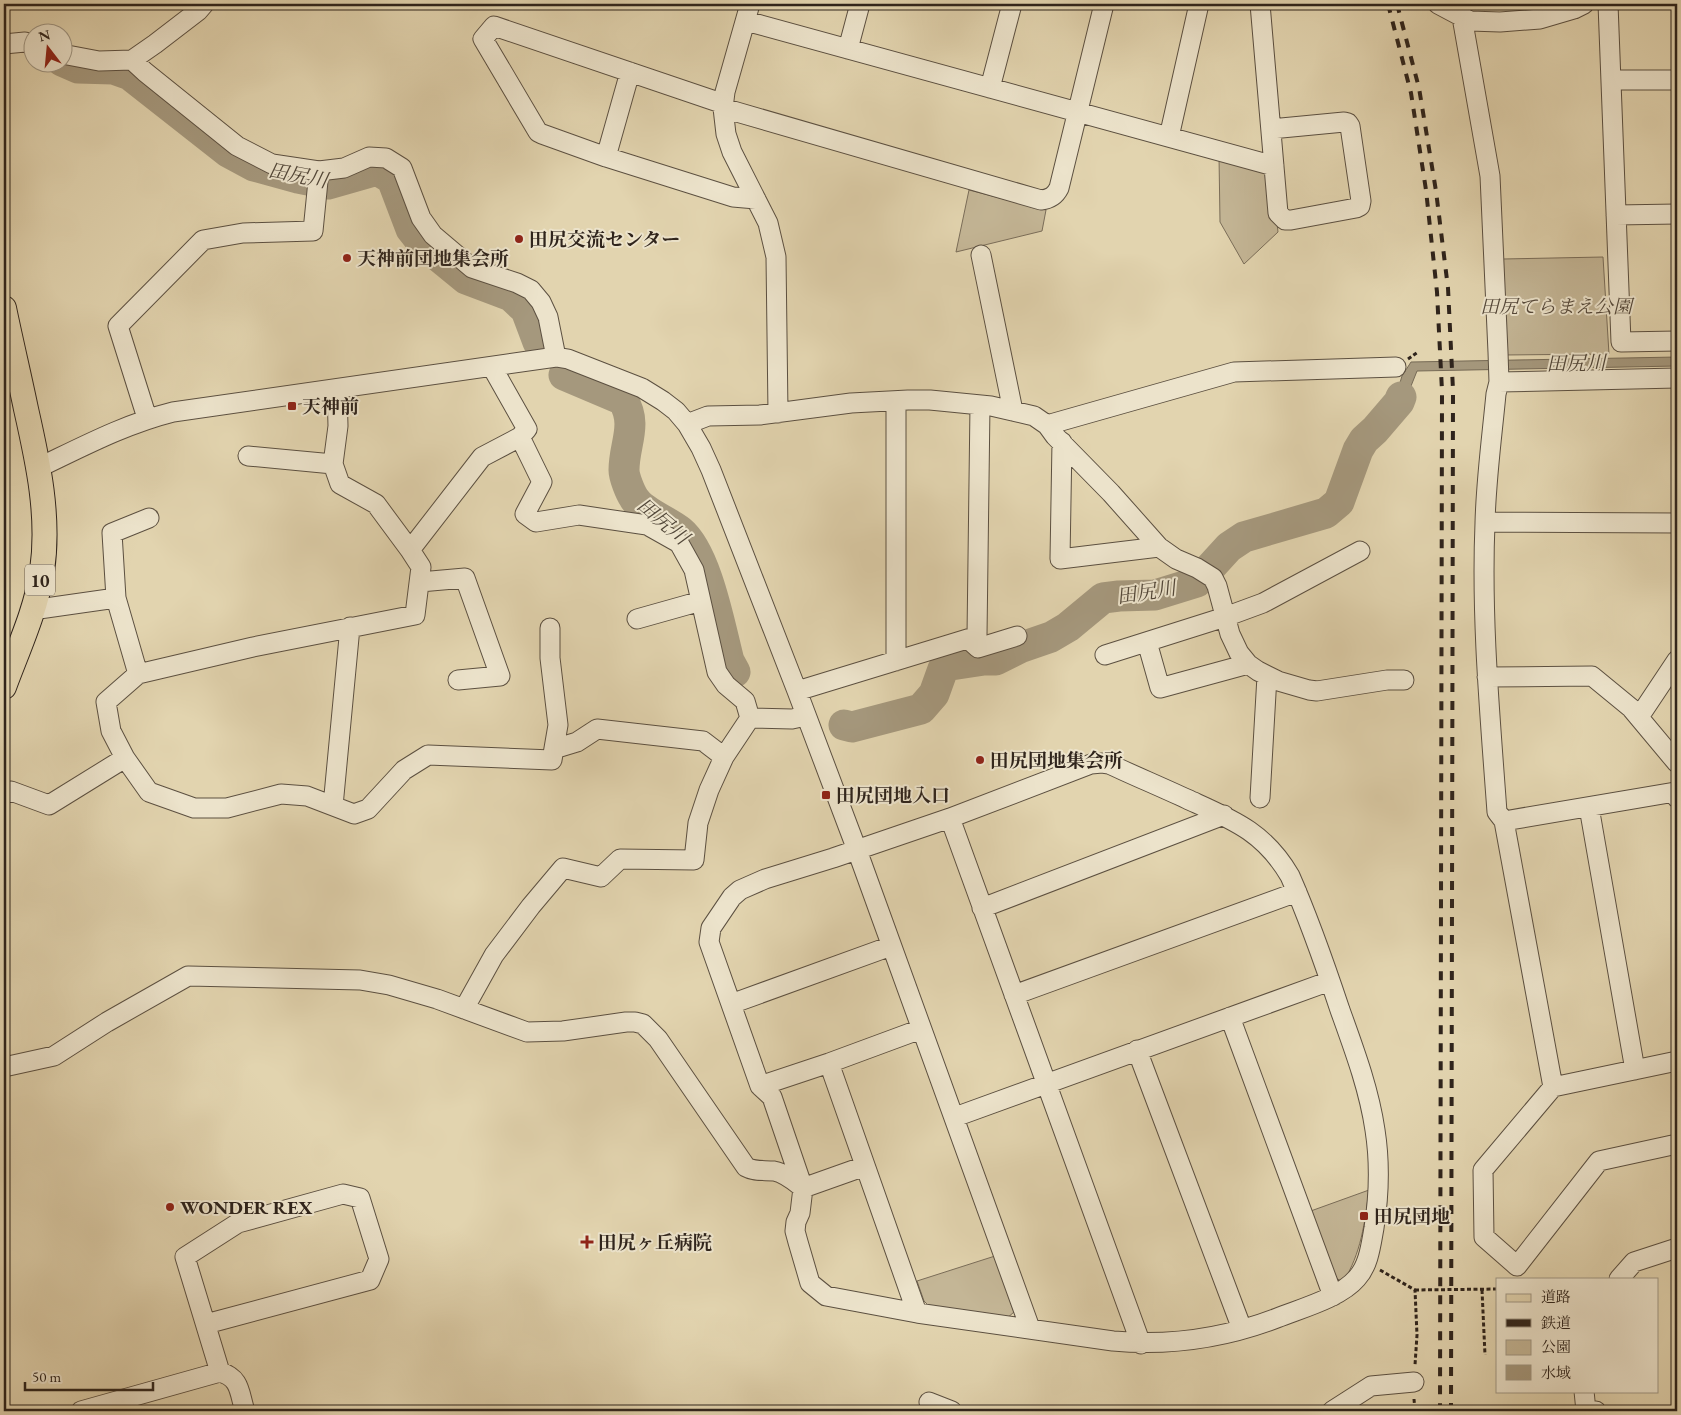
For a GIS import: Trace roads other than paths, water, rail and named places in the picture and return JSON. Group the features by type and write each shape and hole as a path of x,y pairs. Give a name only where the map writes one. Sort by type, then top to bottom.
{"main road":[{"name":"10","path":"4,308 38,468 44,510 42,570 32,610 4,687"}],"street":[{"path":"72,56 99,62 132,60 156,44 198,11 204,4"},
{"path":"848,49 860,4"},
{"path":"990,88 1012,4"},
{"path":"756,199 733,197 606,157 538,132 483,39 494,26 723,106 1040,200 1052,197 1059,188 1104,4"},
{"path":"1169,137 1199,4"},
{"path":"1260,4 1278,213 1281,218 1292,220 1360,206 1353,145 1348,122 1271,129"},
{"path":"1438,4 1470,21 1500,22 1540,19 1574,10 1584,4"},
{"path":"1608,4 1621,342 1677,341"},
{"path":"778,413 776,257 768,223 732,152 726,134 723,106 748,12 848,49 1274,166"},
{"path":"1462,17 1490,176 1498,372 1484,522 1484,601 1487,677 1497,812 1504,820 1553,1087"},
{"path":"4,44 22,42"},
{"path":"132,60 237,146 272,164 318,179 368,157 386,158 402,168 421,218 433,235 472,268 517,283 531,290 541,302 548,317 556,357"},
{"path":"606,157 630,72"},
{"path":"1611,80 1677,80"},
{"path":"148,418 118,326 203,240 243,233 313,231 318,179"},
{"path":"1616,215 1677,214"},
{"path":"981,255 1013,411"},
{"path":"38,468 148,418 173,412 556,357 568,359 642,388 676,411 687,424 711,470 797,691 955,1117 1030,1328"},
{"path":"410,550 482,457 520,437 527,429 492,367"},
{"path":"1047,425 1234,372 1396,367"},
{"path":"1498,372 1677,378"},
{"path":"337,389 338,426 333,464 340,484 376,504 421,567 415,615 253,647 138,674 106,702 111,731 125,758 149,792 194,808 227,808 281,794 307,796 354,814 368,809 404,770 428,755 552,760 558,726 550,658 550,628"},
{"path":"687,424 708,416 778,413 851,403 896,400 930,400 980,405 1034,416 1047,425 1111,493 1159,548 1176,560 1207,574 1217,586 1225,617 1239,653 1248,664 1267,676 1308,690 1317,691 1387,680 1404,680"},
{"path":"896,400 896,661"},
{"path":"797,691 977,636 980,405"},
{"path":"520,437 542,482 525,514 536,522 579,516 647,524 679,543 694,570 717,672 726,685 745,701 750,718"},
{"path":"1062,442 1060,559 1159,548"},
{"path":"248,456 333,464"},
{"path":"138,674 116,598 112,533 149,518"},
{"path":"1484,522 1677,523"},
{"path":"1105,655 1263,603 1360,551"},
{"path":"420,582 465,578 500,676 458,680"},
{"path":"32,610 116,598"},
{"path":"637,619 701,601"},
{"path":"333,806 350,627"},
{"path":"968,639 978,648 1017,636"},
{"path":"1147,642 1160,688 1248,664"},
{"path":"1639,716 1677,660"},
{"path":"1260,798 1267,676"},
{"path":"1487,677 1592,676 1639,716 1677,762"},
{"path":"750,718 792,719 806,716"},
{"path":"464,1009 494,955 563,868 601,877 620,859 694,860 698,823 709,790 724,757 750,718"},
{"path":"554,749 577,742 597,728 703,741 724,757"},
{"path":"4,794 11,791 49,805 125,758"},
{"path":"1102,763 1109,764 1246,827 1283,864 1297,892 1364,1081 1375,1130 1378,1189 1372,1242 1366,1262 1358,1277 1347,1288 1333,1296 1268,1321 1242,1329 1170,1342 1141,1344 917,1313 826,1296 810,1283 795,1231 796,1222 800,1214 803,1188 772,1098 760,1086 709,942 711,928 732,897 740,890 765,879 857,850 950,818 1091,764 1102,763"},
{"path":"1504,820 1675,792 1677,798"},
{"path":"1589,807 1635,1070"},
{"path":"982,908 1224,816"},
{"path":"950,818 1141,1344"},
{"path":"1014,995 1297,892"},
{"path":"731,1004 891,946"},
{"path":"4,1067 54,1056 107,1022 188,976 360,980 389,985 527,1032 563,1031 626,1022 644,1024 658,1039 742,1164 752,1170 775,1171 783,1174 803,1188"},
{"path":"955,1117 1330,981"},
{"path":"1230,1017 1333,1296"},
{"path":"760,1086 922,1030"},
{"path":"1137,1050 1242,1329"},
{"path":"1677,1061 1553,1087 1483,1170 1484,1237 1517,1266 1599,1161 1677,1144"},
{"path":"829,1063 917,1313"},
{"path":"803,1188 866,1166"},
{"path":"206,1324 370,1280 379,1259 360,1198 343,1194 238,1222 185,1257 220,1372"},
{"path":"1620,1278 1634,1262 1677,1248"},
{"path":"81,1411 220,1372 229,1375 235,1380 245,1411"},
{"path":"1332,1411 1371,1386 1414,1382"},
{"path":"1584,1392 1586,1411 1596,1411"},
{"path":"929,1402 952,1411"}],"water":[{"path":"1677,357 1677,366 1417,371 1403,406 1379,433 1371,426 1395,399 1402,376 1411,362"}],"waterway":[{"name":"田尻川","path":"72,65 78,68 113,69 130,75 228,152 254,166 328,184 377,170 392,179 411,229 422,243 466,279 511,296 526,310 538,342"},
{"name":"田尻川","path":"564,375 623,400 627,409 630,426 624,470 629,488 634,498 643,508 680,531 698,556 717,611 729,661 735,672"},
{"name":"田尻川","path":"844,725 852,727 921,709 934,694 943,669 951,665 996,660 1022,647 1051,637 1068,627 1103,598 1155,595 1197,582 1229,547 1244,537 1326,513 1339,502 1358,450 1364,440 1375,430 1399,402 1401,397"}],"railway":[{"path":"1388,4 1411,93 1426,190 1437,292 1442,391 1440,1411"},
{"path":"1397,4 1419,88 1436,191 1448,288 1453,390 1451,1411"}],"place":[{"name":"田尻交流センター","path":"519,239"},
{"name":"天神前団地集会所","path":"347,258"},
{"name":"天神前","path":"292,406"},
{"name":"田尻団地集会所","path":"980,760"},
{"name":"田尻団地入口","path":"826,795"},
{"name":"WONDER REX","path":"170,1207"},
{"name":"田尻団地","path":"1364,1216"},
{"name":"田尻ヶ丘病院","path":"587,1242"}],"park label":[{"name":"田尻てらまえ公園","path":"1556,306"}]}
